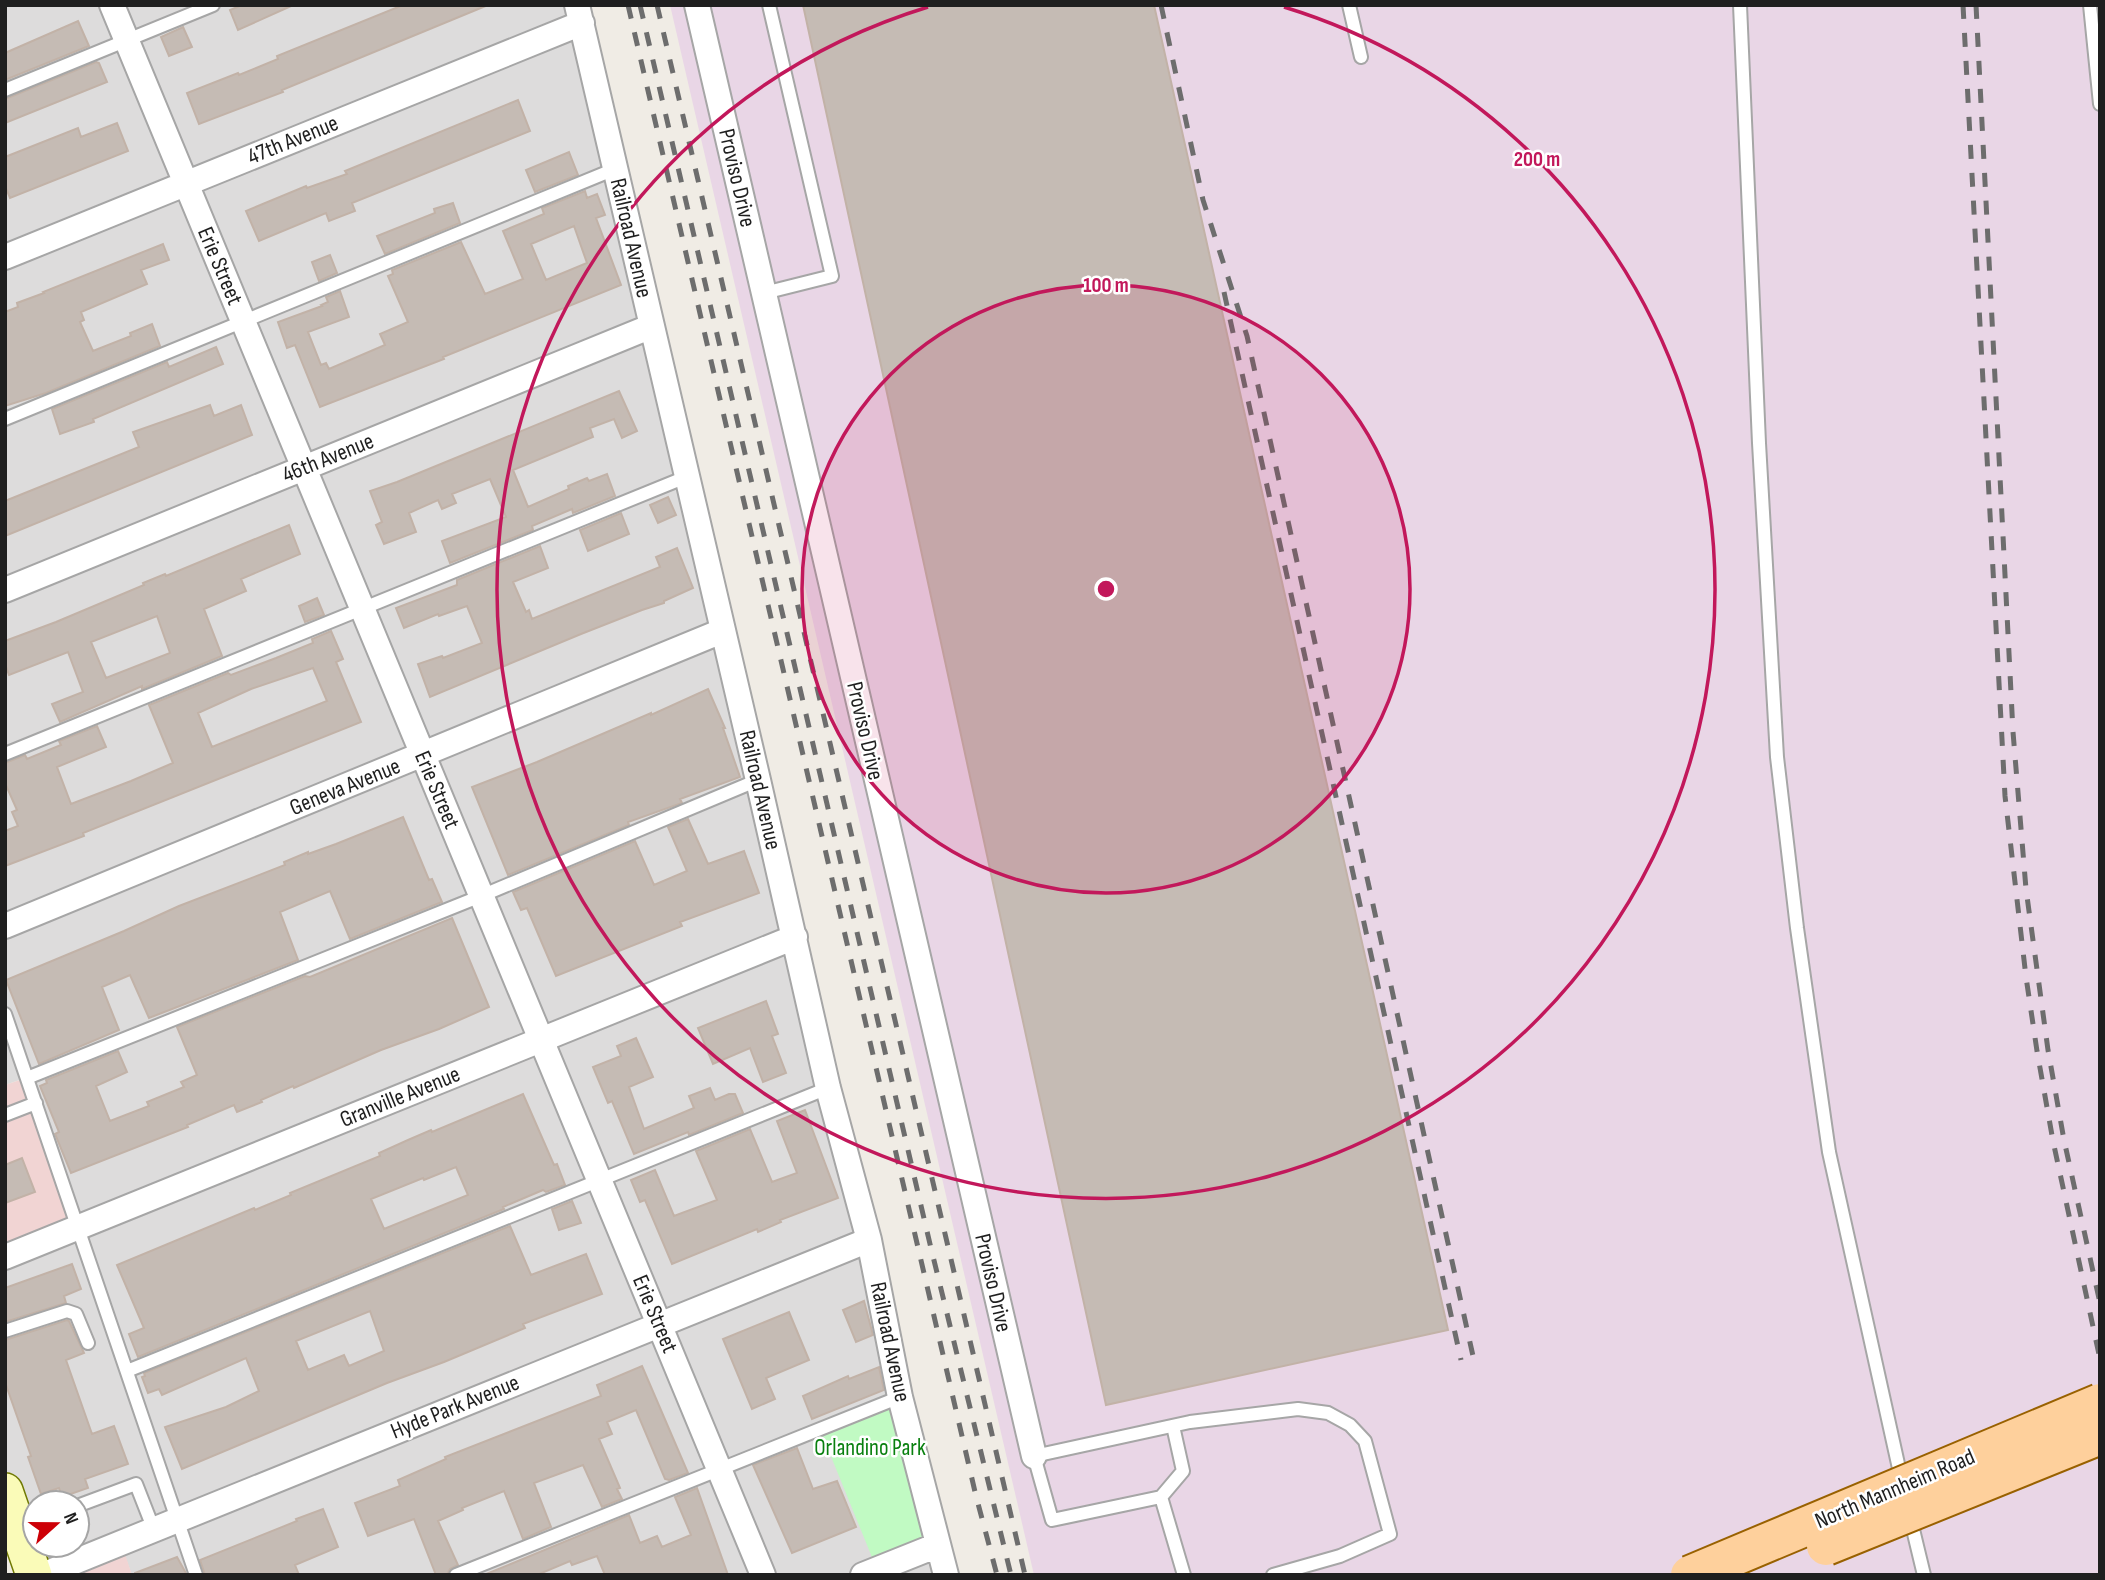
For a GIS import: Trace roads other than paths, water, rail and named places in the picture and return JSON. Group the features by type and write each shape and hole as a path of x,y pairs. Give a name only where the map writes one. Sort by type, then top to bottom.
{"main road":[{"name":"North Mannheim Road","path":"1690,1575 2100,1403"},
{"name":"North Mannheim Road","path":"1756,1575 2100,1435"},
{"path":"5,1491 22,1527 34,1575"}],"street":[{"name":"Erie Street","path":"112,5 763,1575"},
{"name":"Proviso Drive","path":"697,5 1034,1456"},
{"name":"Railroad Avenue","path":"579,14 828,1088 869,1240 900,1397 946,1575"},
{"name":"47th Avenue","path":"5,257 186,184 579,14"},
{"name":"46th Avenue","path":"5,590 652,326"},
{"name":"Geneva Avenue","path":"5,926 722,631"},
{"name":"Granville Avenue","path":"5,1257 795,937"},
{"name":"Hyde Park Avenue","path":"42,1575 869,1240"},
{"path":"863,1575 938,1545"}],"lane":[{"path":"5,90 213,5"},
{"path":"764,292 832,276 769,5"},
{"path":"1349,5 1361,57"},
{"path":"1740,5 1759,443 1777,757 1797,928 1829,1152 1924,1575"},
{"path":"2090,5 2100,104"},
{"path":"5,419 615,169"},
{"path":"5,754 687,477"},
{"path":"27,1078 481,896 758,780"},
{"path":"5,1014 196,1575"},
{"path":"127,1371 828,1088"},
{"path":"5,1115 36,1103"},
{"path":"5,1331 67,1311 76,1314 88,1343"},
{"path":"456,1575 900,1397"},
{"path":"1173,1426 1183,1471 1161,1497 1052,1520 1034,1456 1173,1426 1298,1409 1328,1413 1350,1425 1366,1441 1390,1534 1340,1556 1273,1575"},
{"path":"91,1501 136,1484 154,1530"},
{"path":"1161,1497 1184,1575"}],"railway":[{"path":"628,5 976,1496 997,1575"},
{"path":"640,5 930,1244 1011,1575"},
{"path":"657,5 1025,1575"},
{"path":"1161,5 1203,200 1247,336 1473,1356"},
{"path":"1963,5 2005,796 2037,1051 2053,1141 2100,1359"},
{"path":"1976,5 2013,732 2026,889 2048,1050 2064,1140 2100,1303"},
{"path":"1224,292 1461,1360"}],"park label":[{"name":"Orlandino Park","path":"870,1448"}]}
